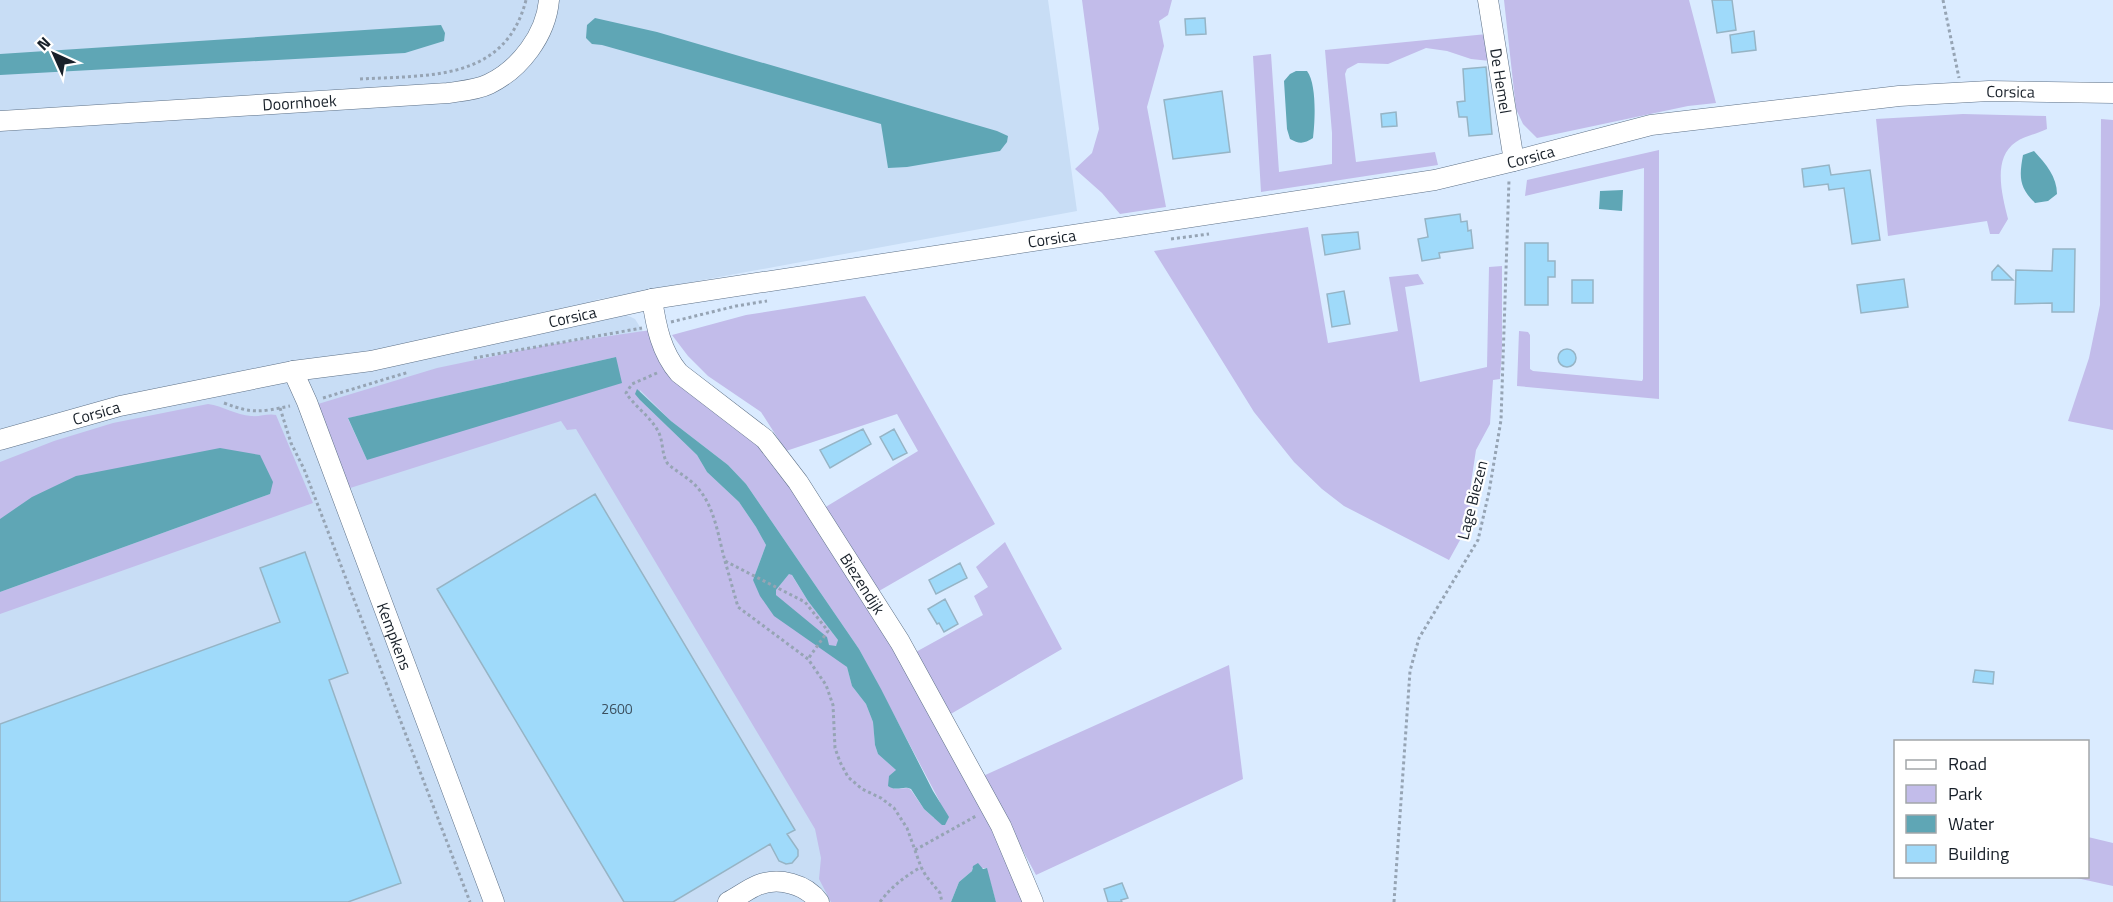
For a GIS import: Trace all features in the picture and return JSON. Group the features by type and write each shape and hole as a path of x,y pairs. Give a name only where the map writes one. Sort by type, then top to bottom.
{"street":[{"name":"Doornhoek","path":"0,121 448,93 488,85 520,63 539,34 549,0"},
{"name":"De Hemel","path":"1488,0 1515,161"},
{"name":"Corsica","path":"0,440 120,406 293,371 371,361 652,299 1435,180 1651,125 1888,97 2070,91 2113,93"},
{"name":"Biezendijk","path":"652,299 656,326 666,356 679,373 765,439 798,482 900,642 1001,826 1033,902"},
{"name":"Kempkens","path":"293,371 307,402 494,902"},
{"path":"728,902 758,885 773,882 789,883 805,889 819,902"}],"path":[{"name":"Doornhoek","path":"354,80 442,73 480,63 500,49 513,33 526,0"},
{"path":"1943,0 1962,93"},
{"name":"Lage Biezen","path":"1394,902 1410,671 1419,638 1478,540 1501,420 1509,180 1515,161"},
{"name":"Corsica","path":"471,358 656,326"},
{"path":"218,400 246,411 263,411 339,394 411,371"},
{"path":"652,376 632,384 626,393 657,429 668,464 696,486 706,499 712,511 738,607 808,659 831,694 835,748 848,777 862,789 881,798 894,808 907,828 921,867 940,893 942,902"},
{"name":"Kempkens","path":"280,408 291,443 308,480 470,902"},
{"path":"725,561 805,602 828,631 808,659"},
{"path":"915,850 985,811"},
{"path":"880,902 890,888 921,867"}],"shaded area":[{"path":"0,0 1048,0 1077,211 595,300 635,319 667,370 861,591 923,902 0,902"}],"green space":[{"path":"1082,0 1172,0 1168,15 1159,21 1164,46 1147,107 1166,207 1120,214 1102,193 1075,169 1092,153 1099,129"},
{"path":"1504,0 1689,0 1716,103 1688,106 1537,138 1523,124 1516,109"},
{"path":"1487,34 1490,61 1471,59 1447,51 1426,48 1388,64 1358,63 1347,69 1345,74 1356,162 1435,152 1438,165 1261,192 1253,56 1271,54 1279,172 1332,164 1332,133 1325,50"},
{"path":"1963,114 2046,116 2047,129 2016,142 2004,157 2001,178 2008,219 1999,234 1990,234 1987,221 1888,236 1876,119"},
{"path":"2101,119 2113,120 2113,430 2068,421 2089,358 2100,305"},
{"path":"1659,150 1659,399 1517,386 1519,331 1528,332 1530,335 1530,369 1533,371 1642,381 1644,168 1525,196 1527,180"},
{"path":"1308,227 1328,343 1398,331 1389,277 1418,274 1424,284 1405,287 1420,382 1487,367 1489,267 1502,266 1500,379 1493,380 1490,424 1476,450 1471,483 1470,522 1449,560 1344,506 1294,462 1254,412 1154,251"},
{"path":"865,296 995,524 879,591 824,508 918,451 897,414 786,451 761,412 708,376 688,356 672,335 746,315"},
{"path":"651,330 762,447 843,558 997,834 1028,902 996,902 986,868 972,868 972,871 959,882 951,902 831,902 819,879 821,858 815,829 576,429 567,430 561,421 347,489 318,404 437,368 547,345","holes":["616,357 367,460 348,419 349,418","640,390 671,421 728,465 746,484 859,649 940,802 934,818 924,809 911,790 908,788 894,789 896,770 878,754 873,722 866,704 852,686 847,667 753,580 766,545 739,502 707,472 697,455 640,400"]},
{"path":"208,404 245,415 276,415 313,503 0,614 0,592 270,494 0,519 0,462 54,441 113,423"},
{"path":"1005,542 1062,649 949,715 914,653 983,615 974,596 988,587 976,567"},
{"path":"789,574 838,640 834,647 829,645 776,595 776,590"},
{"path":"1229,665 1243,779 1036,875 983,776"},
{"path":"2089,837 2113,843 2113,886 2077,878 2089,878"}],"water":[{"path":"595,18 657,32 997,131 1008,136 1007,142 1000,151 907,167 888,168 881,124 592,44 586,38 587,25"},
{"path":"441,25 445,33 444,41 405,53 0,75 0,54"},
{"path":"1296,71 1307,71 1314,94 1313,138 1302,143 1290,139 1287,129 1284,81"},
{"path":"2034,151 2047,166 2057,188 2057,194 2048,201 2035,203 2023,187 2021,176 2023,155"},
{"path":"1623,190 1622,211 1599,209 1600,191"},
{"path":"616,357 622,383 367,460 348,418"},
{"path":"637,389 671,421 728,465 746,484 859,649 933,791 949,817 945,825 942,825 924,809 911,789 888,786 889,776 896,770 878,754 873,722 866,704 852,686 847,667 774,616 760,596 753,580 766,545 756,527 739,502 707,472 697,455 635,394","holes":["789,574 792,575 808,601 838,640 836,646 829,645 827,637 776,595 776,590"]},
{"path":"220,448 260,455 273,482 270,494 0,592 0,519 32,497 76,476"},
{"path":"978,863 983,869 987,868 996,902 951,902 959,882"}],"building":[{"path":"1712,0 1732,0 1736,30 1717,33"},
{"path":"1205,18 1206,34 1186,35 1185,19"},
{"path":"1754,31 1756,50 1732,53 1730,35"},
{"path":"1486,67 1492,134 1469,136 1467,117 1459,117 1457,102 1465,101 1463,69"},
{"path":"1222,91 1230,152 1173,159 1164,100"},
{"path":"1396,112 1397,126 1382,127 1381,114"},
{"path":"1829,165 1831,175 1870,170 1880,240 1852,244 1844,188 1829,190 1828,184 1804,187 1802,169"},
{"path":"1460,214 1461,222 1467,221 1468,231 1471,230 1473,248 1439,253 1440,258 1422,261 1418,239 1428,237 1425,219"},
{"path":"1358,232 1360,249 1325,255 1322,235"},
{"path":"1525,243 1548,243 1548,261 1555,261 1555,277 1548,277 1548,305 1525,305"},
{"path":"2053,249 2075,249 2074,312 2052,312 2052,303 2015,304 2016,270 2052,271"},
{"path":"1998,265 2013,280 1992,280 1992,272"},
{"path":"1904,279 1908,307 1861,313 1857,285"},
{"path":"1572,280 1593,280 1593,303 1572,303"},
{"path":"1344,291 1350,324 1332,327 1327,294"},
{"path":"1567,349 1573,352 1576,358 1573,364 1567,367 1561,364 1558,358 1561,352"},
{"path":"863,429 871,444 830,468 820,450"},
{"path":"894,429 907,453 893,460 880,437"},
{"path":"595,494 795,830 787,834 798,850 798,856 792,863 786,864 779,861 770,844 673,902 624,902 437,589"},
{"path":"305,552 348,673 329,680 401,883 348,902 0,902 0,724 280,622 260,568"},
{"path":"960,563 967,578 936,594 929,580"},
{"path":"945,599 958,624 944,632 928,609"},
{"path":"1975,670 1994,672 1993,684 1973,682"},
{"path":"1122,883 1128,898 1121,900 1122,902 1108,902 1104,889"}]}
